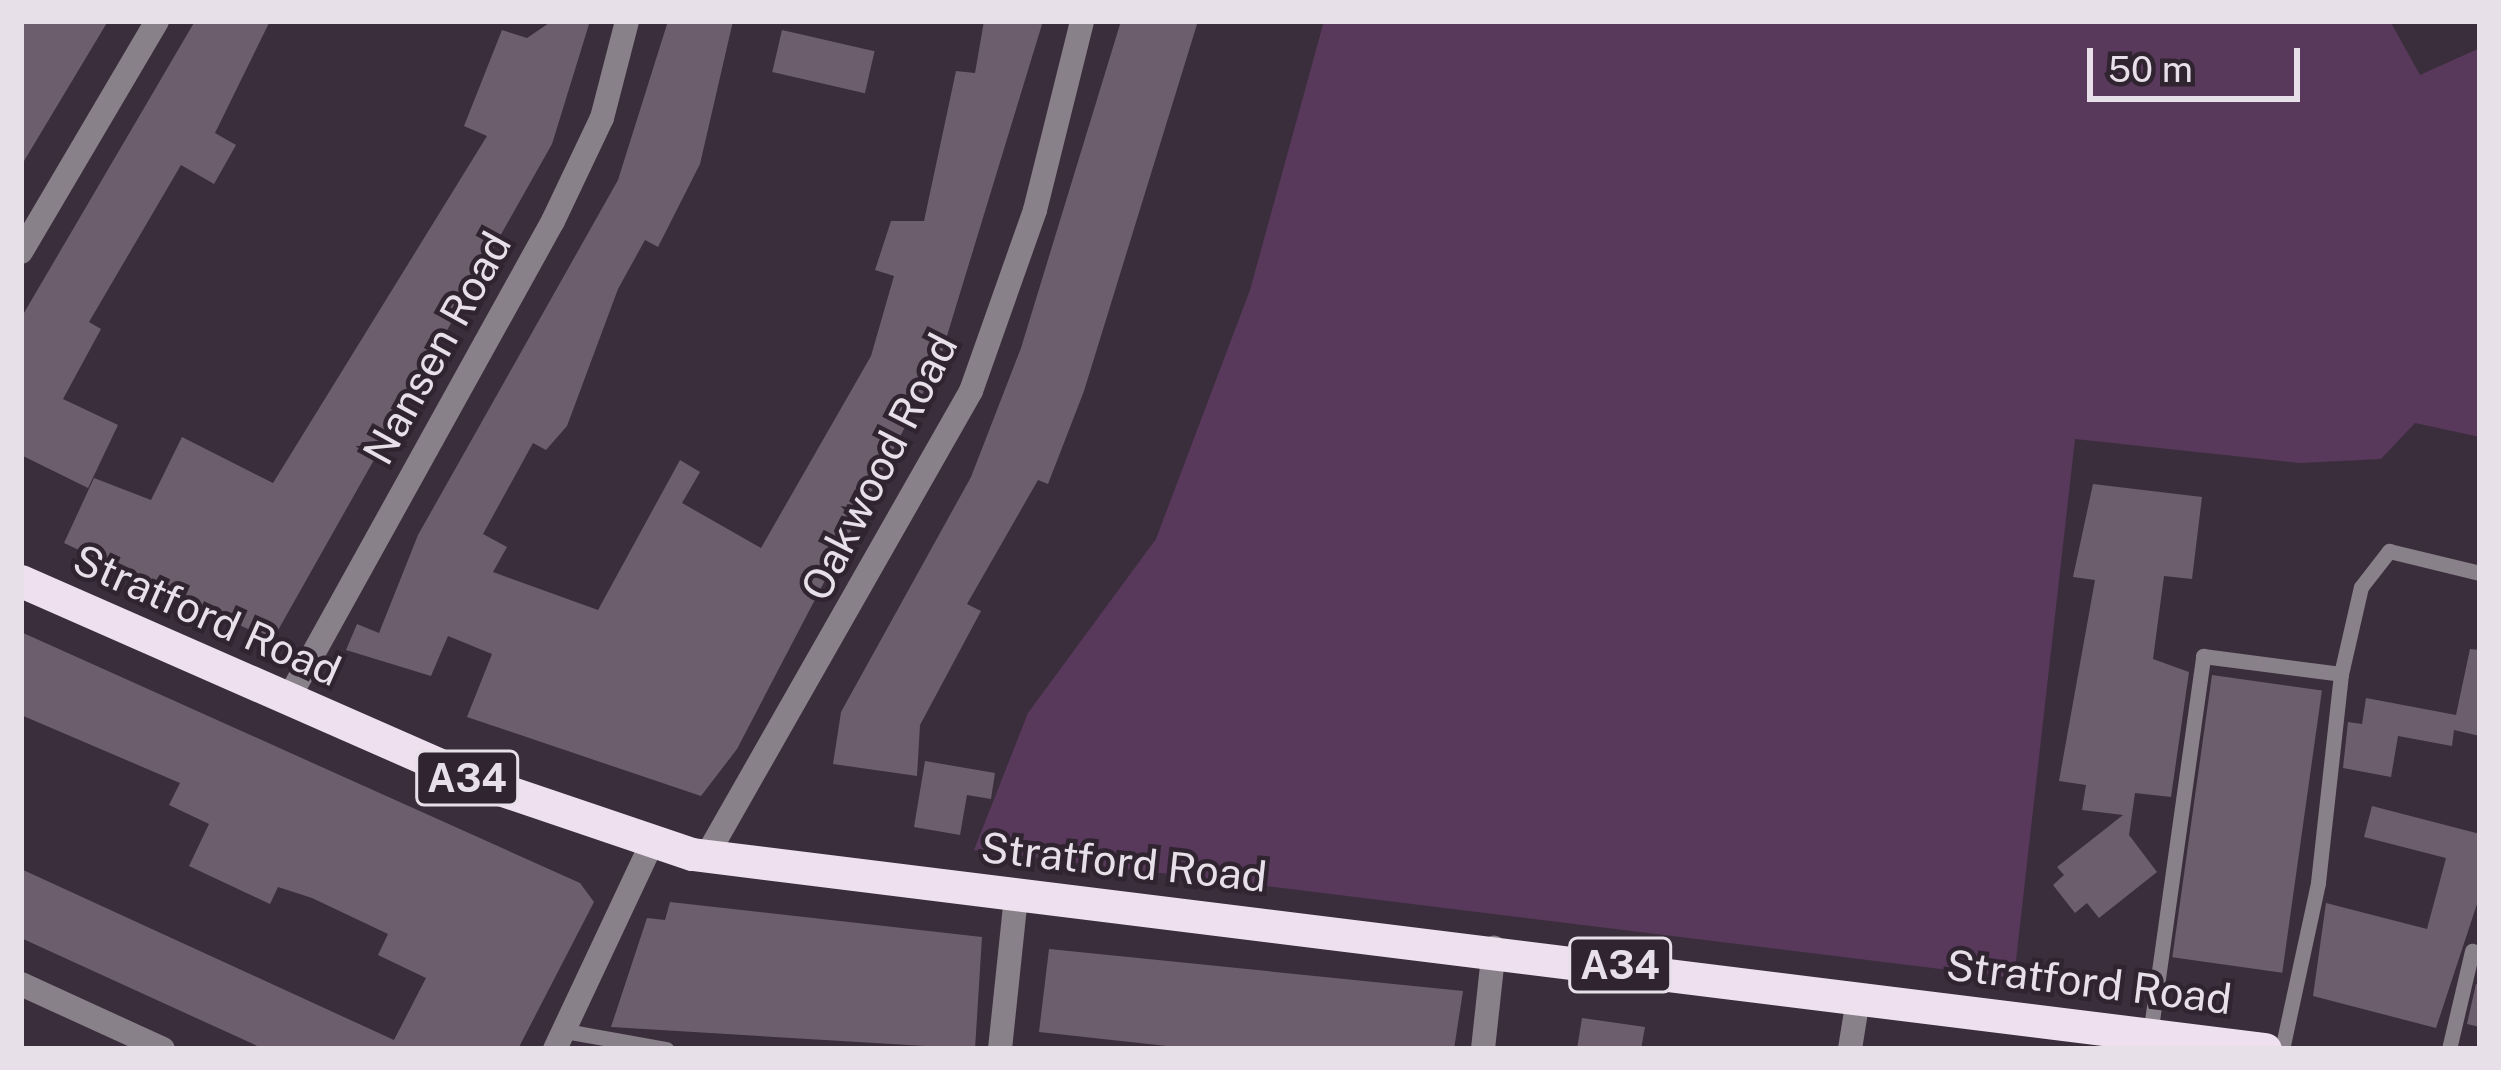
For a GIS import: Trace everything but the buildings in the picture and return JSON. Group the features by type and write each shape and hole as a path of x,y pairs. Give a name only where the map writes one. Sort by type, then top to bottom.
{"highway":[{"name":"Stratford Road","path":"21,581 287,700 651,845 1016,896 1494,948 2265,1049"}],"street":[{"path":"21,252 157,21"},
{"name":"Nansen Road","path":"287,700 553,221 602,118 627,21"},
{"name":"Oakwood Road","path":"706,856 971,392 1035,210 1082,21"},
{"path":"560,1040 651,845"},
{"path":"1000,1049 1016,896"},
{"path":"1483,1049 1494,948"},
{"path":"21,984 163,1049"},
{"path":"1850,1049 1858,999"}],"lane":[{"path":"2282,1049 2318,884 2342,674 2361,586 2389,551 2480,573"},
{"path":"2150,1035 2203,656 2342,674"},
{"path":"2449,1049 2472,951"},
{"path":"560,1040 666,1049"}],"shaded area":[{"path":"1324,21 2390,21 2420,75 2480,48 2480,437 2415,423 2381,459 2300,463 2075,439 2014,978 974,850 1028,713 1156,539 1250,290"}]}
